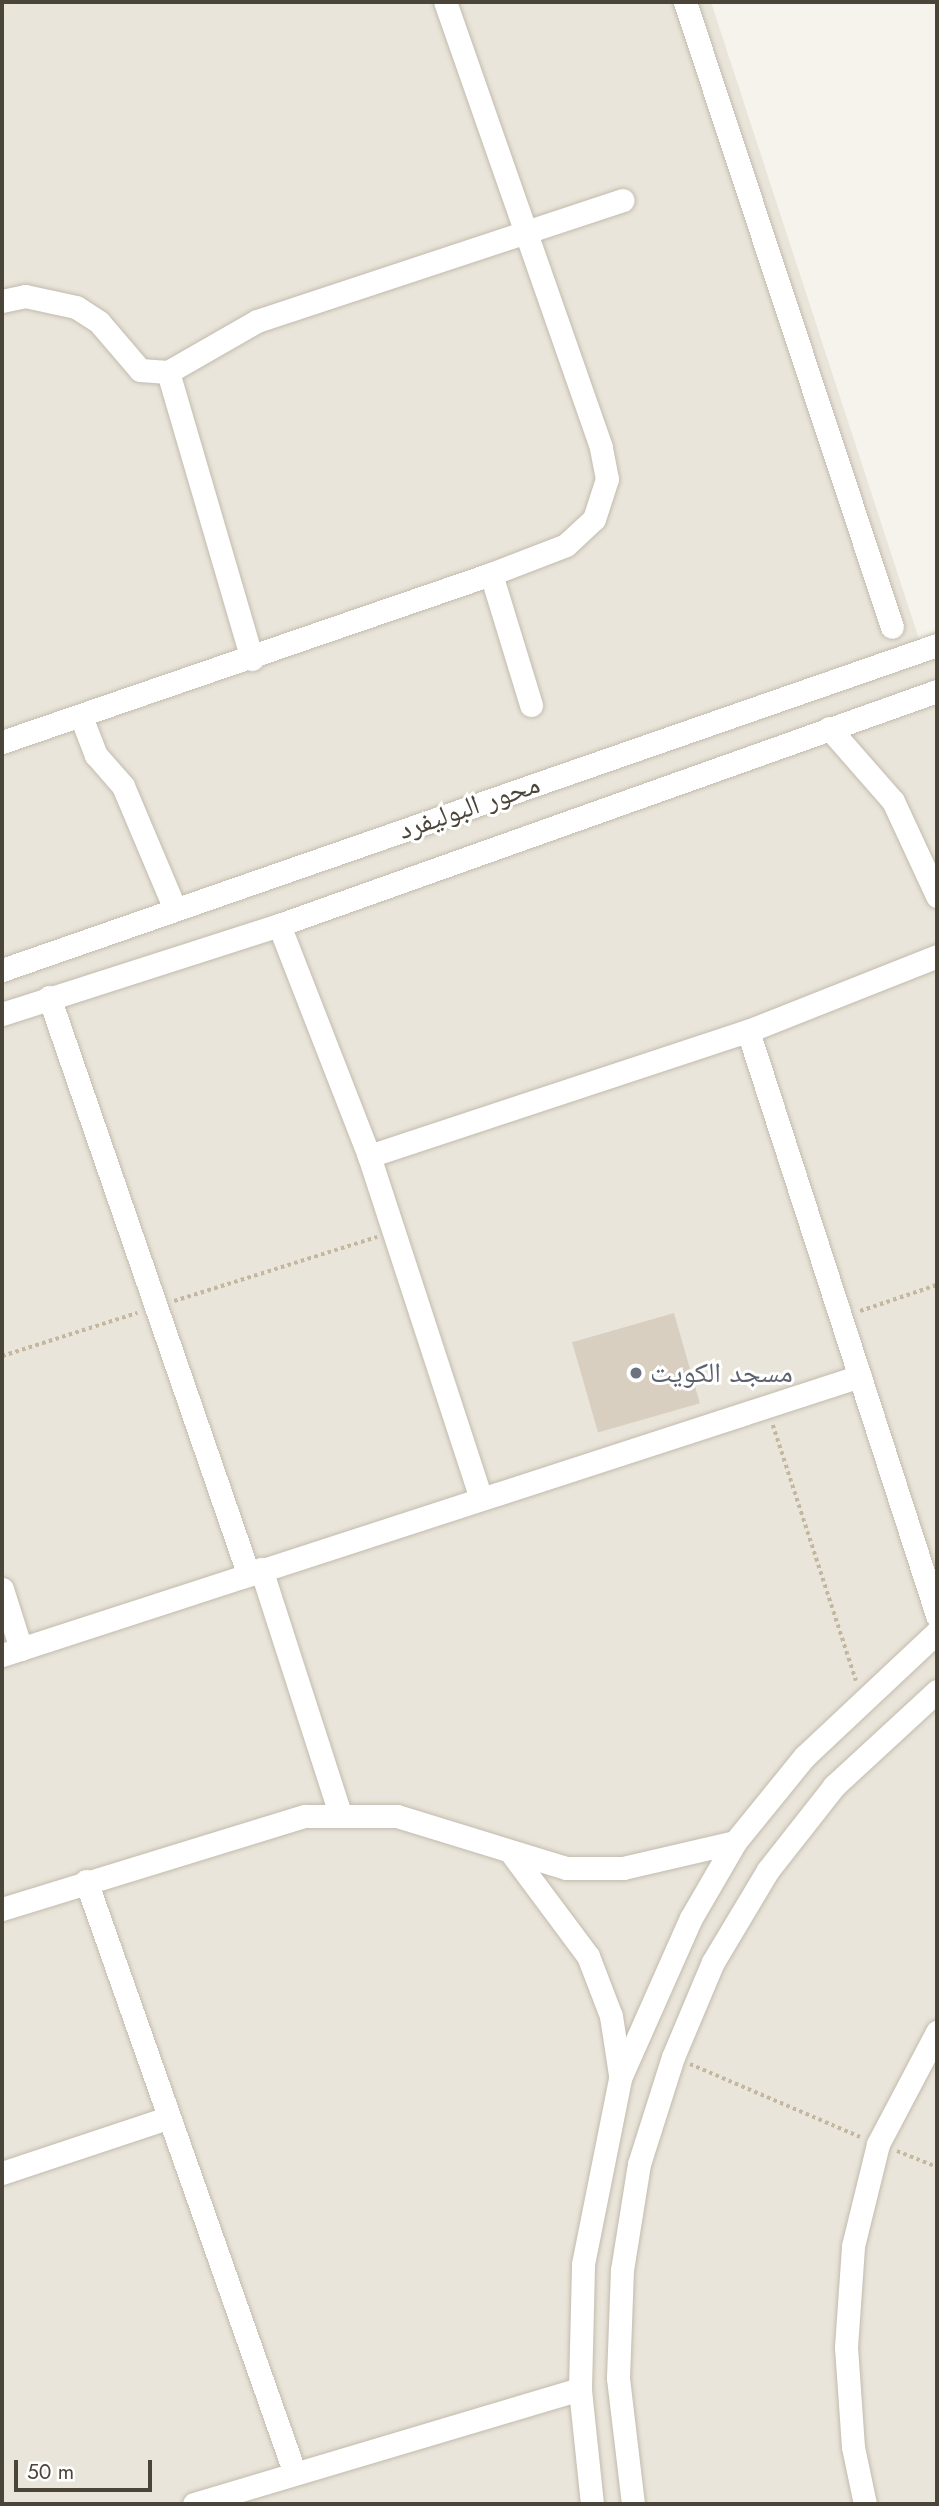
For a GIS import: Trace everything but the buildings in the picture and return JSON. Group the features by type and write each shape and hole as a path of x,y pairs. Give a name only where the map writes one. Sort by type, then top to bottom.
{"street":[{"path":"2,742 82,719 491,574 583,533 604,500 607,479 445,2"},
{"path":"685,2 892,627"},
{"path":"2,301 25,296 76,307 99,322 140,370 168,372 257,320 622,200"},
{"path":"168,372 252,659"},
{"path":"491,574 531,705"},
{"name":"محور البوليفرد","path":"2,970 937,645"},
{"name":"محور البوليفرد","path":"2,1014 279,925 937,691"},
{"path":"82,719 96,755 123,786 175,909"},
{"path":"829,728 893,801 937,896"},
{"path":"279,925 369,1156 481,1498"},
{"path":"369,1156 748,1031 937,956"},
{"path":"49,997 341,1814"},
{"path":"748,1031 937,1615"},
{"path":"2,1589 11,1652 860,1376"},
{"path":"592,2504 580,2389 583,2264 620,2078 691,1918 735,1842 805,1756 937,1632"},
{"path":"633,2504 618,2378 622,2270 639,2164 673,2057 713,1962 768,1870 834,1786 937,1691"},
{"path":"2,1909 260,1827 341,1814 431,1824 512,1854 566,1868 623,1868 735,1842"},
{"path":"512,1854 588,1956 611,2015 620,2078"},
{"path":"86,1881 167,2118 294,2471"},
{"path":"866,2504 853,2447 846,2347 853,2246 878,2144 937,2032"},
{"path":"2,2172 167,2118"},
{"path":"194,2504 294,2471 580,2389"}],"path":[{"path":"2,1356 394,1231"},
{"path":"841,1318 937,1285"},
{"path":"767,1406 862,1700"},
{"path":"673,2057 937,2167"}],"shaded area":[{"path":"2,2 711,2 919,639 937,633 937,2504 2,2504"}],"place":[{"name":"مسجد الكويت","path":"636,1373"}]}
